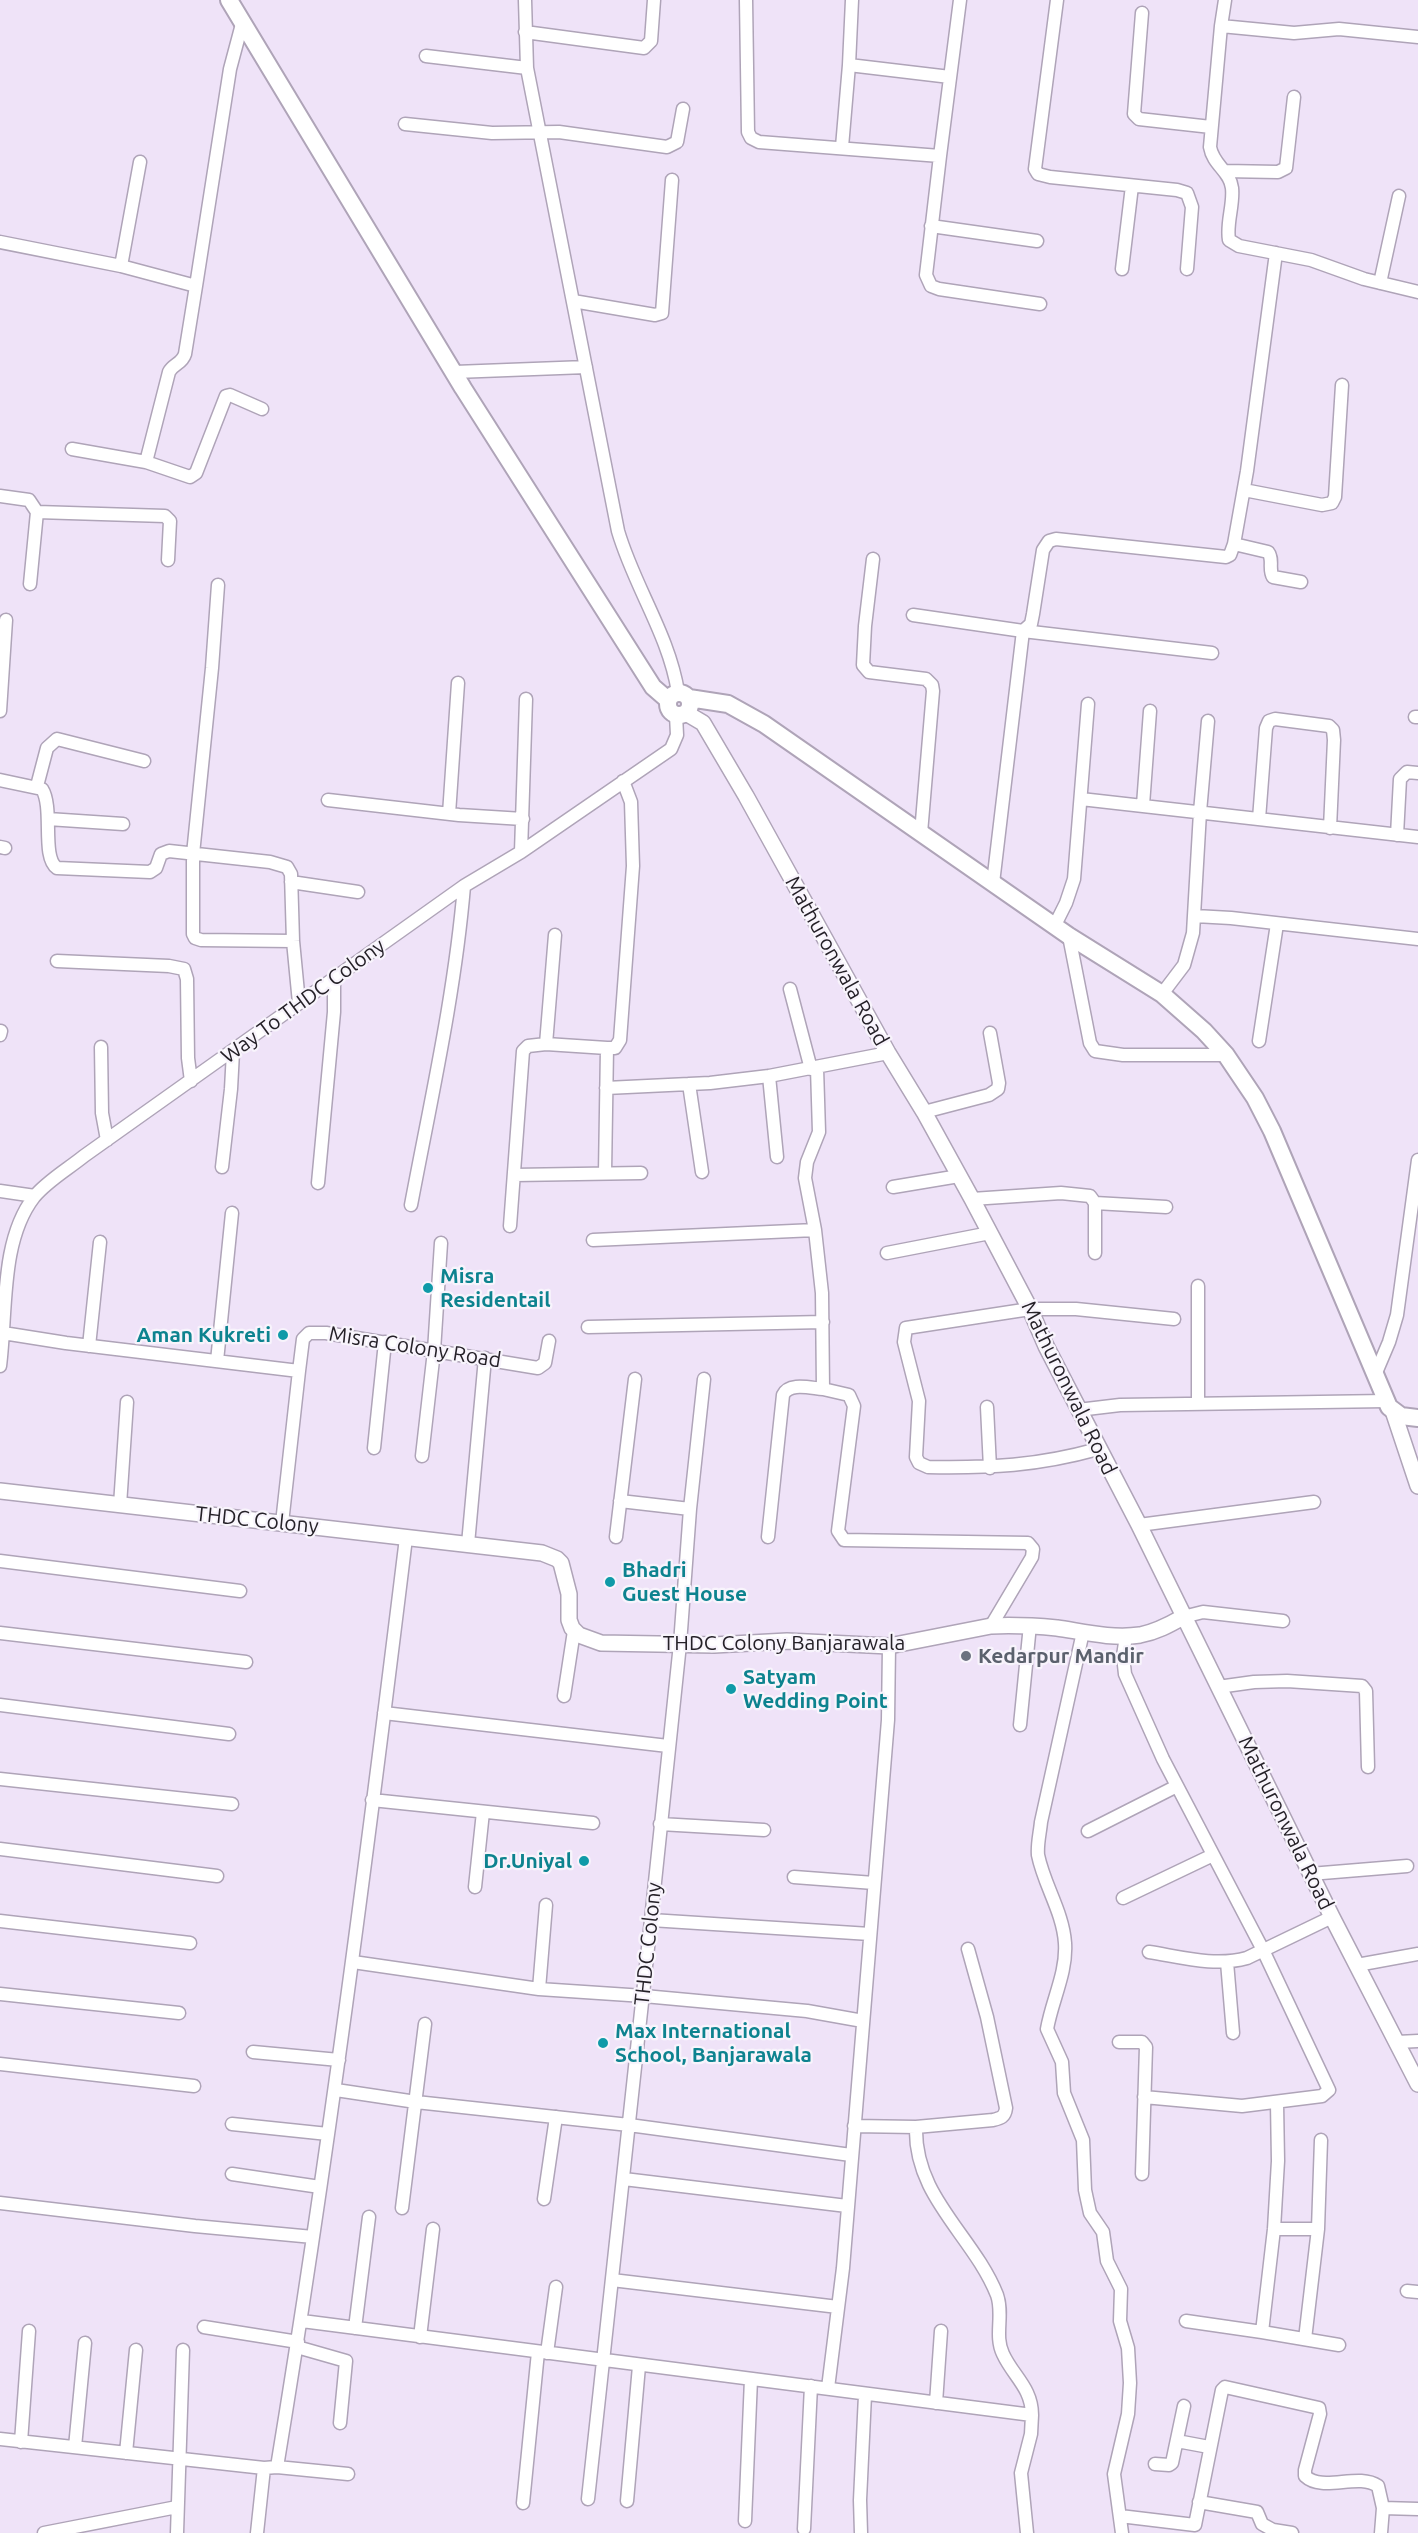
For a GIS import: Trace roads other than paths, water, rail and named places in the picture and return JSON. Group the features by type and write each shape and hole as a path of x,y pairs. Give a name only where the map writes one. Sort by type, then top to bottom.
{"main road":[{"path":"229,0 455,372 653,687 680,704 728,704 748,714 1069,936 1162,994 1204,1031 1226,1055 1255,1098 1272,1131 1389,1406 1406,1418 1418,1418"}],"street":[{"name":"Way To THDC Colony","path":"2,1343 5,1250 16,1226 35,1196 107,1140 464,886 521,852 671,749 678,735 680,704 674,666 623,548 611,500 527,68 525,0"},
{"path":"525,32 644,48 651,40 654,0"},
{"path":"746,0 749,135 759,142 940,156"},
{"path":"842,147 852,0"},
{"path":"960,0 926,275 931,286 939,290 1040,304"},
{"path":"1057,0 1035,169 1038,174 1050,177 1183,191 1190,196 1192,215 1186,269"},
{"path":"1225,0 1211,127 1212,156 1225,171 1232,188 1229,240 1239,246 1319,262 1380,283 1418,292"},
{"path":"1142,13 1134,114 1138,119 1211,127"},
{"path":"146,462 169,372 173,366 182,362 185,354 230,69 242,24"},
{"path":"1221,26 1294,33 1339,29 1418,37"},
{"path":"426,56 527,68"},
{"path":"849,65 950,77"},
{"path":"1225,171 1278,171 1286,168 1294,98"},
{"path":"405,124 492,133 540,131 668,147 677,142 683,109"},
{"path":"121,266 140,162"},
{"path":"573,302 655,315 662,313 672,180"},
{"path":"1122,268 1132,186"},
{"path":"1380,283 1399,196"},
{"path":"931,226 1038,241"},
{"path":"0,242 121,266 196,286"},
{"path":"993,883 1023,631 1030,624 1034,614 1044,550 1051,540 1056,538 1226,557 1231,553 1244,490 1276,253"},
{"path":"455,372 586,367"},
{"path":"1244,490 1323,505 1332,503 1335,497 1342,385"},
{"path":"72,449 146,462 186,477 194,476 224,398 230,395 262,409"},
{"path":"0,496 23,498 33,503 38,512 30,584"},
{"path":"38,512 165,516 170,520 168,560"},
{"path":"1234,544 1268,552 1271,557 1270,571 1273,577 1301,582"},
{"path":"873,559 863,665 869,672 926,680 932,685 921,832"},
{"path":"218,585 193,854 193,934 195,938 292,941"},
{"path":"913,615 1023,631 1212,653"},
{"path":"0,711 6,620"},
{"path":"448,814 458,683"},
{"path":"521,852 526,699"},
{"name":"Mathuronwala Road","path":"680,704 703,723 747,796 888,1053 972,1199 1030,1309 1078,1410 1139,1525 1310,1874 1418,2084"},
{"path":"1055,925 1074,879 1088,704"},
{"path":"1143,805 1150,711"},
{"path":"1259,819 1266,728 1269,721 1275,718 1329,726 1333,730 1330,828"},
{"path":"1162,994 1184,965 1193,933 1208,721"},
{"path":"37,786 47,748 57,739 144,761"},
{"path":"1397,835 1400,779 1407,772 1418,773"},
{"path":"0,780 37,786 45,793 50,860 57,868 150,872 155,870 163,852 281,864 289,869 292,941 299,1003"},
{"path":"510,1226 523,1051 528,1046 546,1044 615,1048 620,1040 633,866 632,802 623,781"},
{"path":"1081,799 1418,837"},
{"path":"328,800 448,814 523,819"},
{"path":"48,819 123,824"},
{"path":"291,882 358,892"},
{"path":"411,1205 446,1020 461,926 464,886"},
{"path":"1194,916 1418,939"},
{"path":"1259,1041 1277,924"},
{"path":"546,1044 555,935"},
{"path":"1069,936 1090,1043 1095,1051 1123,1055 1226,1055"},
{"path":"57,961 169,966 184,969 188,979 188,1058 191,1081"},
{"path":"318,1183 334,1012 334,980"},
{"path":"790,989 814,1069 819,1132 807,1162 805,1178 815,1230 823,1322 823,1389"},
{"path":"924,1112 989,1095 998,1089 999,1083 990,1033"},
{"path":"101,1047 102,1113 107,1140"},
{"path":"605,1173 607,1048"},
{"path":"222,1167 233,1052"},
{"path":"606,1088 688,1084 769,1076 888,1053"},
{"path":"769,1076 777,1157"},
{"path":"688,1084 702,1172"},
{"path":"1375,1375 1393,1332 1413,1242 1418,1160"},
{"path":"514,1175 641,1173"},
{"path":"893,1187 959,1176"},
{"path":"0,1191 35,1196"},
{"path":"972,1199 1061,1193 1085,1194 1095,1203 1166,1207"},
{"path":"1095,1203 1095,1253"},
{"path":"217,1361 232,1213"},
{"path":"593,1240 815,1230"},
{"path":"887,1253 990,1233"},
{"path":"89,1346 100,1242"},
{"path":"422,1456 434,1351 441,1243"},
{"path":"1198,1286 1198,1404"},
{"path":"1098,1449 1058,1460 990,1468 928,1467 919,1463 916,1457 918,1401 904,1342 904,1330 910,1326 1030,1309 1076,1309 1174,1319"},
{"path":"588,1327 823,1322"},
{"name":"Misra Colony Road","path":"282,1523 303,1339 309,1332 542,1367 545,1363 549,1341"},
{"path":"374,1448 385,1342"},
{"path":"0,1366 2,1343 89,1346 299,1371"},
{"path":"468,1544 485,1358"},
{"path":"616,1537 635,1379"},
{"name":"THDC Colony","path":"588,2499 644,1996 704,1379"},
{"path":"768,1537 785,1391 791,1387 823,1389 849,1395 854,1401 837,1522 838,1531 844,1540 1024,1542 1031,1545 1032,1557 992,1626"},
{"path":"120,1505 127,1402"},
{"path":"1078,1410 1120,1405 1389,1406 1418,1486"},
{"path":"987,1407 990,1468"},
{"name":"THDC Colony","path":"0,1491 542,1553 558,1559 561,1563 569,1594 569,1620 574,1631"},
{"path":"620,1501 690,1509"},
{"path":"1139,1525 1314,1502"},
{"path":"277,2467 302,2321 336,2090 406,1538"},
{"path":"0,1561 240,1591"},
{"path":"1183,1617 1203,1612 1283,1621"},
{"name":"THDC Colony Banjarawala","path":"574,1631 601,1643 680,1644 787,1641 889,1646 992,1626 1030,1625 1126,1636 1150,1632 1183,1617"},
{"path":"1020,1725 1030,1625"},
{"path":"564,1696 574,1631"},
{"path":"1083,1632 1041,1822 1038,1848 1041,1864 1060,1916 1065,1944 1062,1973 1047,2031 1062,2062 1065,2093 1083,2139 1085,2190 1090,2213 1103,2232 1107,2261 1121,2289 1120,2321 1128,2348 1130,2397 1114,2474 1122,2533"},
{"path":"0,1633 246,1662"},
{"path":"1126,1636 1123,1656 1125,1674 1178,1786 1263,1950 1329,2090 1322,2096 1242,2106 1144,2097"},
{"path":"828,2388 848,2206 888,1720 889,1646"},
{"path":"1218,1687 1278,1681 1362,1686 1366,1692 1368,1767"},
{"path":"0,1705 229,1734"},
{"path":"384,1713 668,1746"},
{"path":"0,1779 232,1804"},
{"path":"1088,1831 1178,1786"},
{"path":"372,1800 592,1823"},
{"path":"475,1887 483,1812"},
{"path":"660,1824 764,1830"},
{"path":"0,1849 217,1876"},
{"path":"1123,1898 1213,1855"},
{"path":"1310,1874 1407,1866"},
{"path":"794,1877 874,1883"},
{"path":"539,1989 546,1905"},
{"path":"1149,1952 1227,1962 1247,1958 1332,1917"},
{"path":"651,1920 870,1934"},
{"path":"0,1921 189,1943"},
{"path":"854,2126 916,2127 1000,2119 1005,2114 1006,2108 987,2017 968,1949"},
{"path":"1357,1965 1418,1954"},
{"path":"353,1962 539,1989 807,2011 863,2021"},
{"path":"1227,1962 1233,2033"},
{"path":"0,1994 179,2013"},
{"path":"402,2208 425,2024"},
{"path":"1397,2042 1418,2041"},
{"path":"1119,2042 1145,2044 1142,2174"},
{"path":"253,2052 339,2060"},
{"path":"0,2064 194,2086"},
{"path":"336,2090 416,2102 629,2125 851,2155"},
{"path":"1262,2332 1274,2229 1278,2161 1277,2103"},
{"path":"544,2199 556,2117"},
{"path":"232,2124 328,2134"},
{"path":"916,2127 917,2156 928,2184 997,2295 1000,2309 1001,2351 1030,2396 1031,2433 1021,2473 1027,2533"},
{"path":"1305,2339 1318,2229 1321,2140"},
{"path":"232,2174 320,2187"},
{"path":"624,2179 848,2206"},
{"path":"0,2203 195,2226 313,2237"},
{"path":"355,2328 369,2217"},
{"path":"420,2337 433,2229"},
{"path":"1274,2229 1318,2229"},
{"path":"612,2280 838,2307"},
{"path":"523,2503 543,2353 556,2287"},
{"path":"302,2321 1032,2415"},
{"path":"1186,2321 1339,2345"},
{"path":"204,2327 297,2344 346,2361 340,2423"},
{"path":"21,2442 28,2331"},
{"path":"936,2403 941,2331"},
{"path":"75,2447 86,2343"},
{"path":"126,2453 136,2350"},
{"path":"177,2533 183,2350"},
{"path":"627,2501 639,2366"},
{"path":"745,2521 751,2379"},
{"path":"804,2529 811,2386"},
{"path":"1120,2516 1194,2529 1221,2390 1225,2387 1316,2406 1320,2414 1305,2476 1313,2481 1373,2483 1381,2492 1383,2508 1381,2533"},
{"path":"861,2533 860,2500 865,2395"},
{"path":"1155,2464 1169,2465 1172,2463 1184,2406"},
{"path":"0,2439 180,2460 348,2474"},
{"path":"1177,2441 1209,2447"},
{"path":"257,2533 264,2468"},
{"path":"1199,2502 1257,2512 1262,2524 1273,2532 1292,2533"},
{"path":"44,2533 177,2507"},
{"path":"1383,2508 1418,2509"}],"place":[{"name":"Misra Residentail","path":"428,1288"},
{"name":"Aman Kukreti","path":"283,1335"},
{"name":"Bhadri Guest House","path":"610,1582"},
{"name":"Kedarpur Mandir","path":"966,1656"},
{"name":"Satyam Wedding Point","path":"731,1689"},
{"name":"Dr.Uniyal","path":"584,1861"},
{"name":"Max International School, Banjarawala","path":"603,2043"}]}
